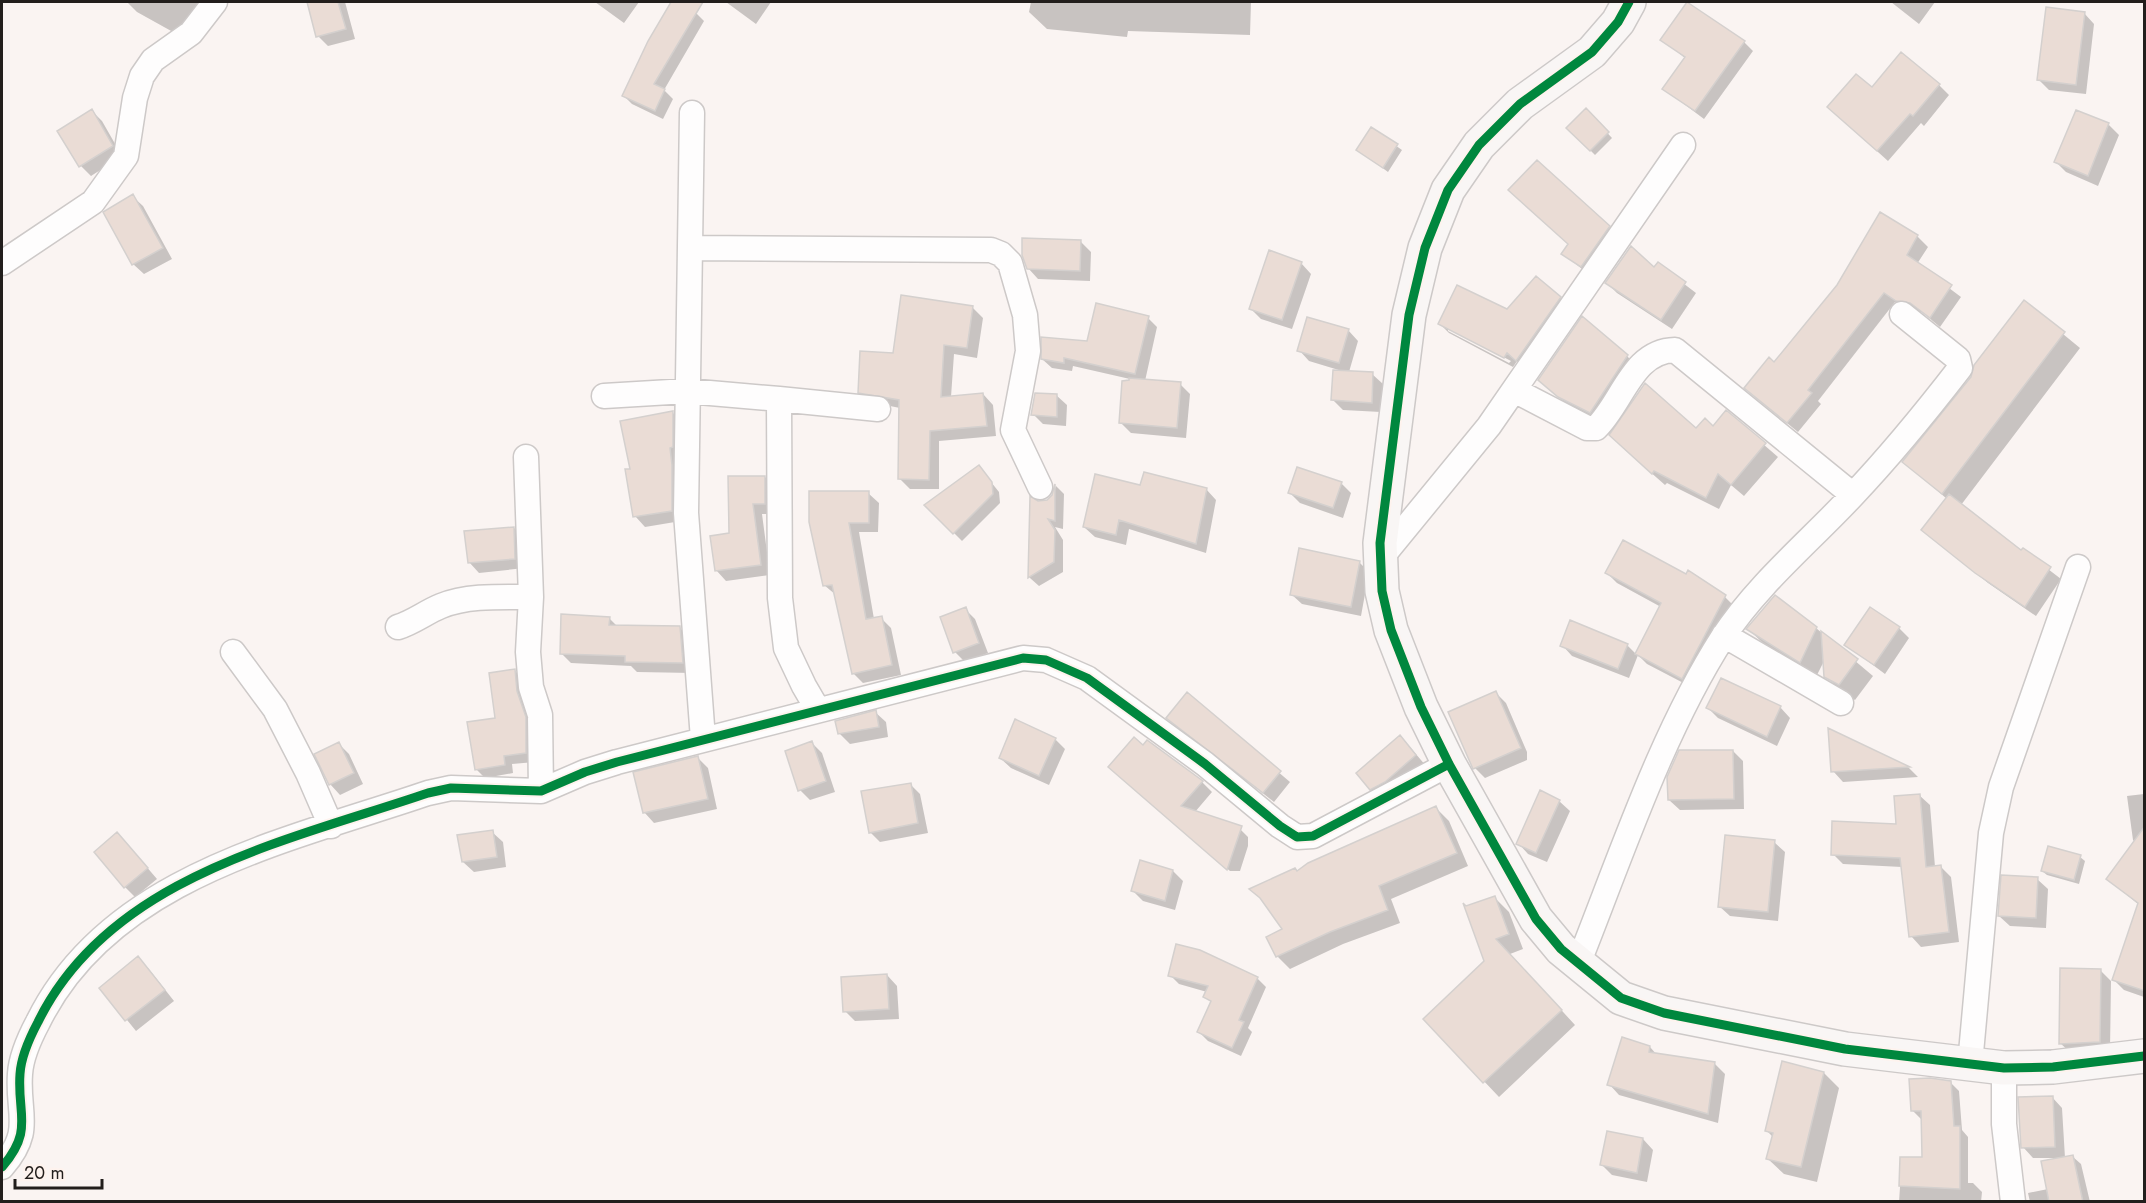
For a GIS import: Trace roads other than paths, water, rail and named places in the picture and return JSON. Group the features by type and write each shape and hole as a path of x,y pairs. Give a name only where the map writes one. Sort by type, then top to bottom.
{"street":[{"path":"2,263 93,202 126,156 135,98 142,76 153,60 191,33 215,2"},
{"path":"1629,2 1618,22 1592,52 1520,104 1479,145 1448,190 1425,248 1409,315 1380,543 1382,591 1390,630 1421,707 1449,764 1536,919 1561,949 1620,998 1664,1013 1845,1049 2004,1068 2054,1067 2145,1056"},
{"path":"692,113 686,513 703,739"},
{"path":"1381,558 1489,426 1683,145"},
{"path":"691,248 991,250 1001,254 1014,271 1025,315 1028,343 1013,430 1040,487"},
{"path":"1578,964 1649,786 1696,682 1724,635 1772,577 1853,495 1960,368 1958,359 1902,314"},
{"path":"1514,390 1587,428 1596,428 1644,360 1660,350 1675,350 1853,495"},
{"path":"604,396 687,391 878,409"},
{"path":"779,399 780,598 786,648 818,710"},
{"path":"526,457 531,597 528,652 531,687 540,715 541,791"},
{"path":"1970,1064 1991,833 2001,787 2078,567"},
{"path":"398,627 418,620 439,606 456,601 531,597"},
{"path":"1724,635 1841,703"},
{"path":"233,652 275,710 308,772 331,826"},
{"path":"2,1167 12,1155 24,1127 20,1072 31,1036 50,997 75,964 103,934 142,906 185,881 236,859 428,793 451,788 541,791 585,772 703,739 1023,658 1046,660 1065,666 1096,685 1205,764 1280,826 1297,837 1313,836 1449,764"},
{"path":"2004,1068 2004,1124 2013,1202"}]}
